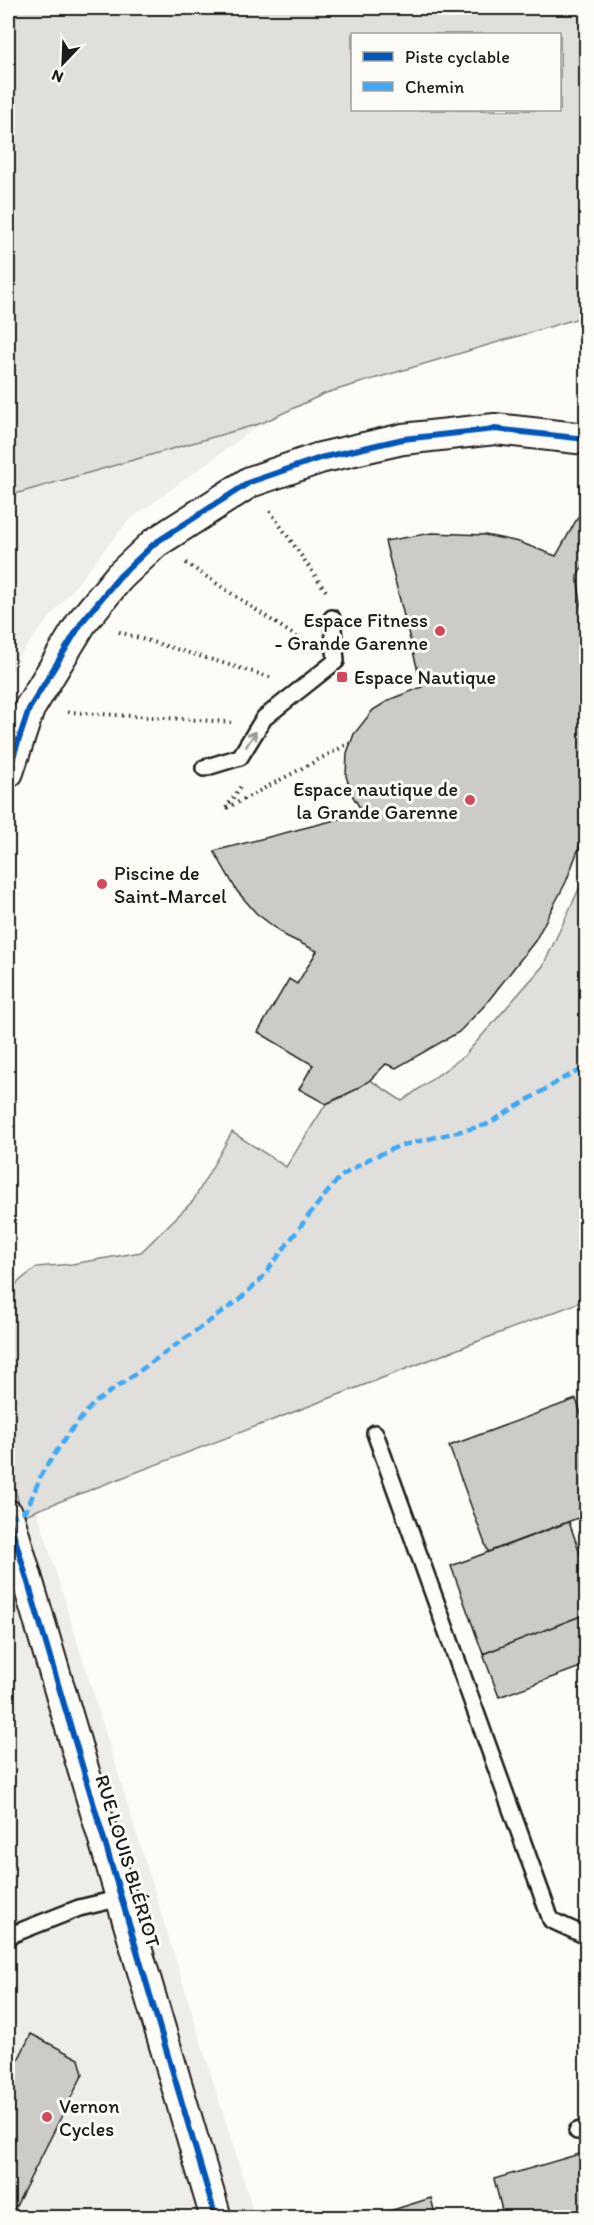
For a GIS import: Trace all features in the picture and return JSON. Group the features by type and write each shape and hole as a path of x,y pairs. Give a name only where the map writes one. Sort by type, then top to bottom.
{"street":[{"path":"8,772 29,709 82,622 119,577 155,543 250,482 320,458 402,439 495,429 586,439"},
{"name":"RUE LOUIS BLÉRIOT","path":"8,1515 216,2217"}],"lane":[{"path":"204,768 240,757 264,718 336,661 332,618"},
{"path":"375,1433 551,1920 586,1936"},
{"path":"8,1936 79,1908 121,1898"}],"path":[{"path":"250,482 331,598"},
{"path":"155,543 233,593 333,663"},
{"path":"82,622 183,650 303,688"},
{"path":"29,709 236,723"},
{"path":"226,808 350,743"}],"shaded area":[{"path":"8,8 586,8 586,316 326,393 262,423 8,496"},
{"path":"262,423 128,521 17,658 8,682 8,496"},
{"path":"586,874 586,1300 22,1516 8,1462 8,1298 18,1282 37,1267 72,1264 141,1252 193,1201 232,1132 286,1167 326,1104 341,1098 370,1080 402,1101 464,1056 543,966"},
{"path":"37,1510 255,2217 8,2218 8,1522"}],"building":[{"name":"Espace nautique de la Grande Garenne","path":"586,503 586,561 577,577 586,634 586,829 566,882 535,941 485,1005 459,1032 396,1068 386,1064 370,1080 355,1090 326,1104 299,1089 313,1065 258,1032 289,979 297,984 317,951 286,936 256,913 237,891 214,851 363,813 352,795 346,776 347,753 354,734 373,710 391,699 422,687 385,541 432,533 485,535 519,542 556,556"},
{"path":"576,1399 586,1428 586,1515 488,1552 449,1446"},
{"path":"569,1522 586,1570 586,1614 483,1654 451,1566"},
{"path":"586,1614 586,1665 499,1697 483,1654"},
{"path":"31,2034 79,2059 83,2074 8,2218 8,2080"},
{"path":"586,2152 586,2213 571,2218 504,2218 494,2179"},
{"path":"431,2198 436,2218 367,2218"}],"marked path":[{"path":"9,1519 27,1509 42,1473 68,1434 93,1404 239,1300 262,1278 340,1177 369,1159 399,1146 486,1125 564,1078 586,1068"}],"cycle path":[{"path":"8,772 29,709 82,622 119,577 155,543 250,482 320,458 403,439 495,429 586,439"},
{"path":"8,1515 216,2218"}],"place":[{"name":"Espace Fitness - Grande Garenne","path":"440,631"},
{"name":"Espace Nautique","path":"342,677"},
{"name":"Espace nautique de la Grande Garenne","path":"470,800"},
{"name":"Piscine de Saint-Marcel","path":"102,884"},
{"name":"Vernon Cycles","path":"47,2117"}]}
